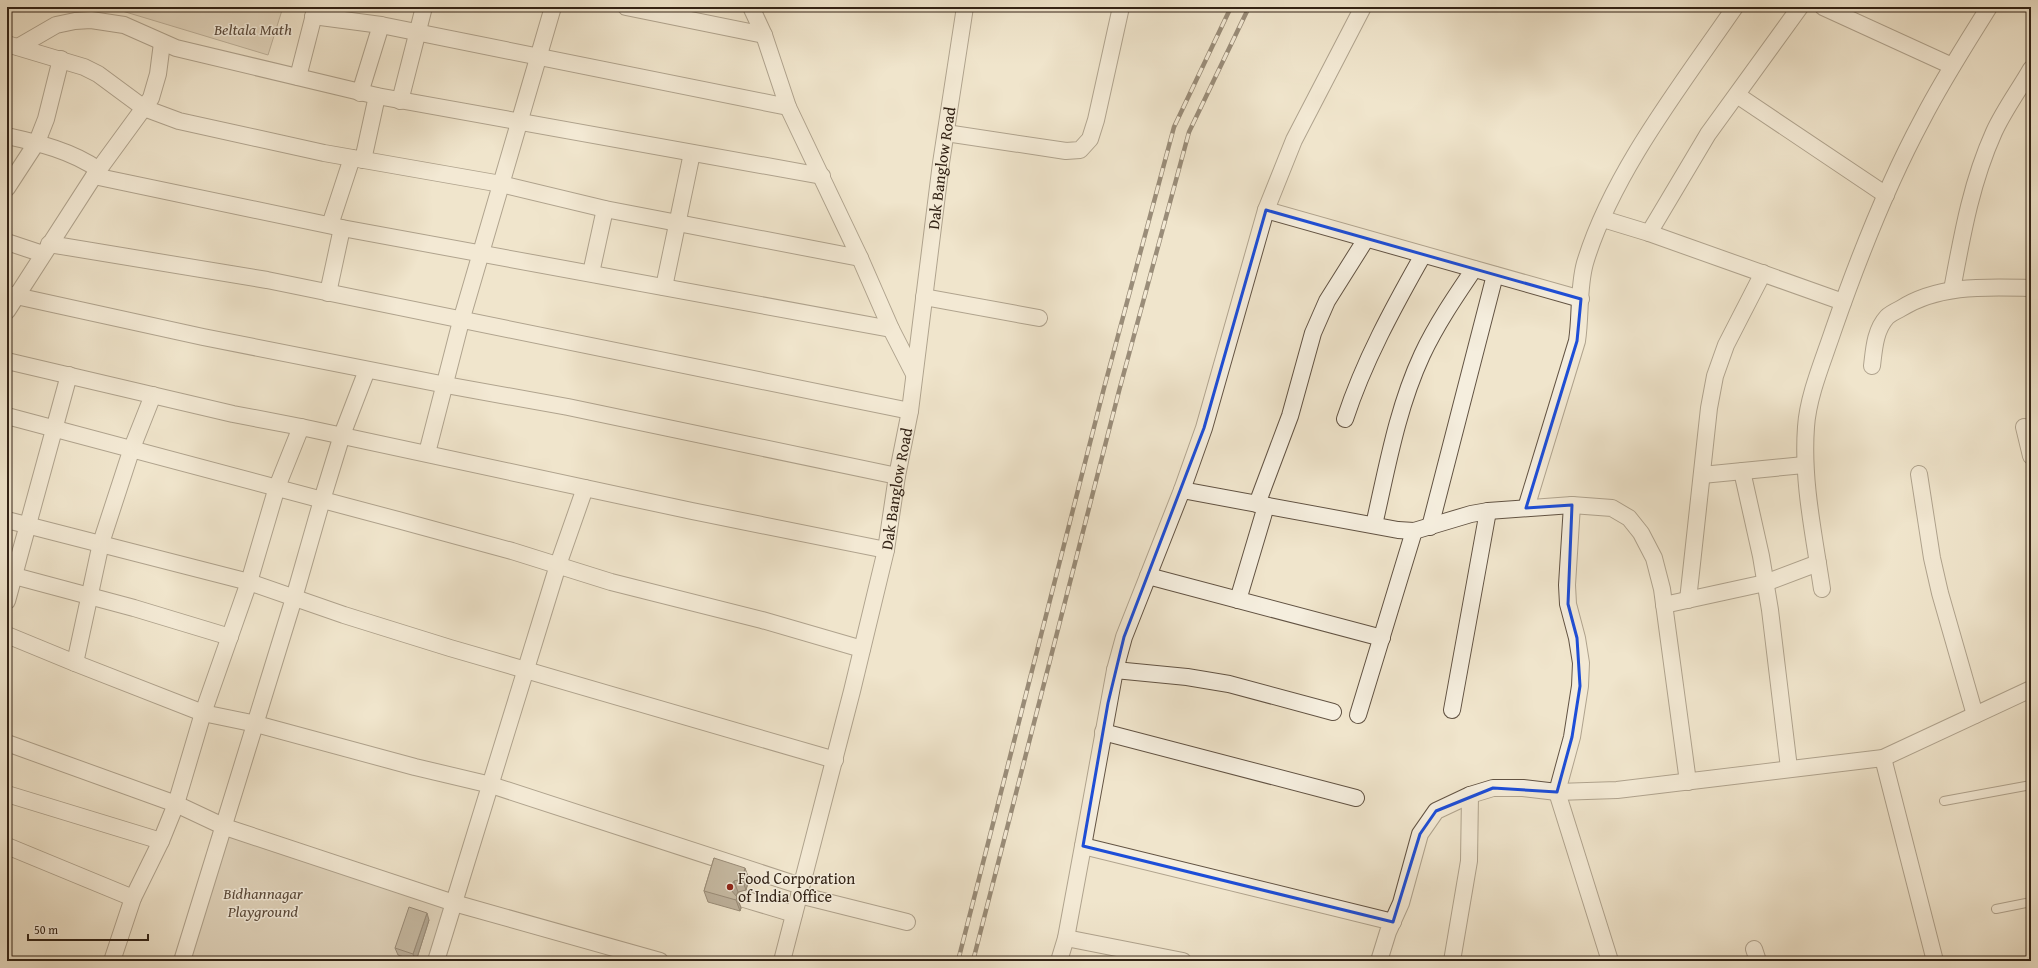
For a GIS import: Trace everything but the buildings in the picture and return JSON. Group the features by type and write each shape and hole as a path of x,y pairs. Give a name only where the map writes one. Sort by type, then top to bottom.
{"street":[{"path":"400,101 424,7"},
{"path":"427,453 446,385 461,321 482,253 518,122 540,55 553,7"},
{"path":"626,7 764,35"},
{"path":"751,7 764,35 788,107 860,258 891,330 914,374"},
{"name":"Dak Banglow Road","path":"782,961 835,760 886,550 897,476 910,411 946,133 965,7"},
{"path":"946,133 1066,151 1080,150 1090,140 1096,120 1121,7"},
{"path":"1059,961 1066,938 1114,670 1124,637 1182,490 1204,428 1266,210 1294,140 1363,7"},
{"path":"1526,508 1577,341 1581,283 1585,263 1603,219 1629,166 1667,106 1735,7"},
{"path":"1649,233 1696,151 1800,7"},
{"path":"1823,7 1952,66"},
{"path":"1822,589 1804,465 1806,425 1817,378 1843,302 1886,195 1922,120 1952,66 1989,7"},
{"path":"298,77 315,11 418,33 540,55 788,107"},
{"path":"12,45 56,25 91,20 124,25 162,43 360,93 822,176"},
{"path":"360,93 381,25"},
{"path":"7,311 12,295 46,249 96,173 151,98 155,87 162,43"},
{"path":"12,45 74,62 98,74 144,108 179,121 358,159 501,184 606,209 860,258"},
{"path":"7,188 37,142 48,113 61,59"},
{"path":"1952,290 1965,216 1982,162 1994,131 2031,69"},
{"path":"1737,95 1886,195"},
{"path":"328,293 336,227 377,96"},
{"path":"7,136 37,142 82,158 96,173 336,227 891,330"},
{"path":"664,287 692,153"},
{"path":"590,273 606,209"},
{"path":"1266,210 1581,300"},
{"path":"1603,219 1649,233 1843,302"},
{"path":"1238,600 1261,505 1290,416 1313,333 1327,301 1366,239"},
{"path":"7,242 46,249 267,280 461,321 910,411"},
{"path":"1346,419 1366,364 1389,316 1423,255"},
{"path":"1374,526 1401,410 1412,380 1422,355 1440,321 1474,269"},
{"path":"1688,600 1709,408 1715,376 1726,345 1763,273"},
{"path":"1430,527 1495,275"},
{"path":"1872,366 1876,337 1887,317 1908,304 1952,290 1985,287 2031,288"},
{"path":"12,295 203,337 367,370 568,407 897,476"},
{"path":"924,296 1039,318"},
{"path":"7,361 233,414 342,435 585,488 886,550"},
{"path":"182,961 225,827 342,435 367,370"},
{"path":"7,601 11,575 28,524 69,375"},
{"path":"75,663 101,544 132,448 153,395"},
{"path":"7,416 277,487 558,565 611,582 762,620 862,648"},
{"path":"112,961 133,898 161,841 176,804 203,713 249,582 277,487 301,427"},
{"path":"2024,427 2031,456"},
{"path":"1702,475 1804,465"},
{"path":"1742,471 1765,583 1789,768"},
{"path":"1918,474 1935,572 1975,715"},
{"path":"436,961 558,565 585,488"},
{"path":"1182,490 1374,526 1414,531 1470,514 1488,511 1572,505 1612,508 1629,518 1641,533 1654,558 1664,605 1688,782"},
{"path":"1572,505 1567,598 1581,663 1580,686 1572,737 1557,792 1610,961"},
{"path":"1452,710 1488,511"},
{"path":"7,520 28,524 249,582 344,615 526,670 835,760"},
{"path":"1358,716 1414,531"},
{"path":"1664,605 1765,583 1818,562"},
{"path":"11,575 230,637"},
{"path":"1148,576 1382,638"},
{"path":"7,635 203,713 256,724 415,767 490,785 800,891 907,922"},
{"path":"1114,670 1179,676 1222,683 1333,712"},
{"path":"1379,961 1401,903 1420,834 1436,811 1470,795 1493,788 1523,788 1557,792 1617,790 1789,768 1883,758 2031,689"},
{"path":"1103,732 1356,798"},
{"path":"7,743 176,804 225,827 454,903 660,961"},
{"path":"1883,758 1934,961"},
{"path":"7,794 161,841"},
{"path":"1452,961 1469,861 1470,795"},
{"path":"7,846 133,898"},
{"path":"1083,846 1393,922"},
{"path":"744,899 794,914"},
{"path":"1066,938 1183,961"}],"lane":[{"path":"1944,801 2031,785"},
{"path":"1996,909 2031,902"}],"highlighted area":[{"path":"1266,210 1581,299 1577,341 1526,508 1572,505 1568,604 1577,638 1580,686 1572,737 1557,792 1493,788 1436,811 1420,834 1393,922 1083,846 1108,703 1124,637 1204,428"}],"green space":[{"name":"Beltala Math","path":"109,7 283,7 268,55"},
{"name":"Bidhannagar Playground","path":"225,827 454,903 436,961 182,961"}],"railway":[{"path":"958,961 1104,388 1174,127 1231,7"},
{"path":"973,961 1119,391 1189,132 1249,7"}],"place":[{"name":"Food Corporation of India Office","path":"730,887"}]}
